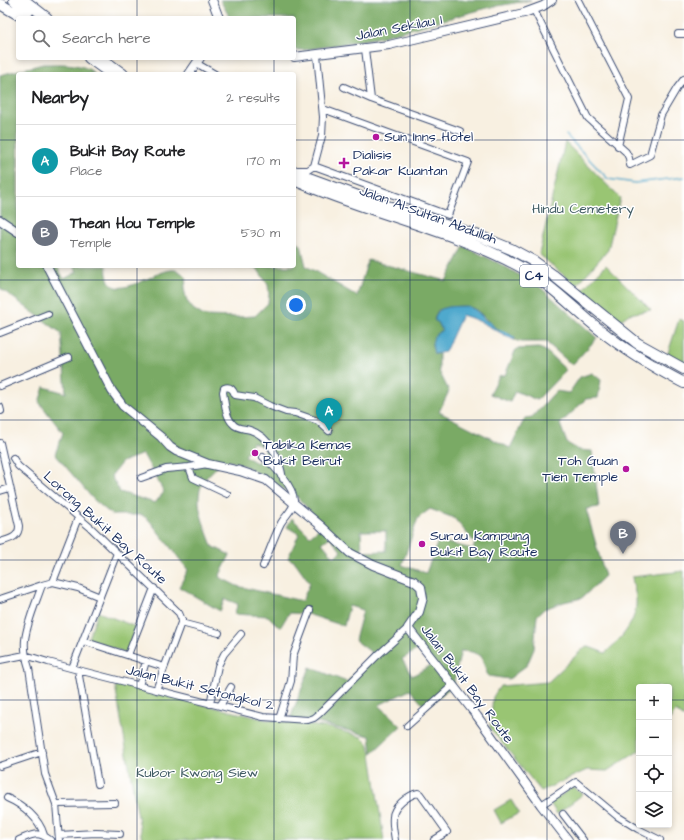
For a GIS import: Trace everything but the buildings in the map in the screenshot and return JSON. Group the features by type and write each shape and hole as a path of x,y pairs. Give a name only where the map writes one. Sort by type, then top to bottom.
{"main road":[{"path":"14,0 34,16"},
{"path":"24,0 44,16"},
{"path":"33,0 51,16"},
{"path":"0,4 21,16"},
{"path":"92,60 108,72"},
{"path":"104,60 121,72"},
{"name":"Jalan Al-Sultan Abdullah","path":"296,171 306,177 366,199 479,236 511,249 535,262 553,275 637,343 684,369"},
{"name":"Jalan Al-Sultan Abdullah","path":"296,181 473,245 527,271 630,353 684,383"}],"street":[{"path":"212,0 218,16"},
{"name":"Jalan Sekilau 1","path":"296,57 365,49 422,38 534,10 552,0"},
{"path":"578,0 629,99 618,146"},
{"path":"534,10 588,118 628,155 630,165 650,156 662,115 677,88 684,81"},
{"path":"365,49 371,99"},
{"path":"296,170 308,170 314,166 322,136 323,109 317,55"},
{"path":"190,72 198,61 212,72"},
{"path":"344,87 371,99 460,131"},
{"path":"314,166 448,215 468,162 323,109"},
{"path":"0,220 16,231"},
{"name":"Jalan Bukit Bay Route","path":"48,268 98,366 119,401 123,406 161,436 170,448 208,464 240,471 266,480 320,525 345,550 355,557 414,581 421,587 423,592 419,612 408,628 453,684 568,840"},
{"path":"0,333 48,314"},
{"path":"0,386 68,357"},
{"path":"283,479 280,464 272,448 261,436 251,430 234,425 227,416 223,392 224,388 228,387 233,390 235,394 254,398 286,412 295,413 318,421 329,431"},
{"path":"0,443 19,526 19,532 16,536 0,542"},
{"path":"263,457 273,465 283,479 293,495 294,503 281,523 263,566"},
{"name":"Lorong Bukit Bay Route","path":"13,458 18,466 71,510 154,588 179,613 181,620"},
{"path":"141,478 166,469 208,464"},
{"path":"189,467 193,478 227,494"},
{"path":"0,491 10,488"},
{"path":"53,582 78,518"},
{"path":"98,784 75,669 83,641 117,553"},
{"path":"0,599 53,582 78,588 100,597"},
{"path":"42,586 24,641 45,774 56,804 59,838 96,833 120,834"},
{"path":"128,655 154,588"},
{"path":"279,719 291,681 293,656 310,610"},
{"path":"156,690 181,620 219,633"},
{"name":"Jalan Bukit Setongkol 2","path":"25,655 139,686 263,717 308,720 314,718 378,655 408,628"},
{"path":"210,704 218,666 224,654 241,634"},
{"path":"83,641 164,667"},
{"path":"0,660 25,655"},
{"path":"139,686 146,661"},
{"path":"407,726 453,684"},
{"path":"220,706 230,687"},
{"path":"0,766 42,752"},
{"path":"541,805 576,782 617,816 660,840"},
{"path":"395,840 392,816 395,810 408,797 418,793 447,832 434,840"},
{"path":"7,798 31,814 41,826 44,835 50,840"},
{"path":"56,804 115,803"},
{"path":"563,814 583,840"},
{"path":"19,840 35,834 44,835"}],"green space":[{"path":"220,0 531,0 487,8 381,37 304,50 296,50 296,16 229,16"},
{"path":"43,64 78,66 84,67 92,72 16,72 16,268 58,268 64,279 77,272 75,268 107,268 109,281 114,286 120,287 129,286 164,272 176,270 187,278 184,289 187,301 193,309 204,316 238,317 255,316 268,303 268,285 257,268 296,268 296,241 301,245 306,266 357,296 368,260 446,281 464,246 502,265 540,287 597,338 572,365 546,342 521,342 514,340 512,336 495,328 480,313 470,307 460,306 438,310 434,320 438,322 442,330 432,344 434,354 439,354 439,371 449,391 439,412 510,448 525,418 532,417 556,391 569,393 580,377 592,373 601,380 598,398 586,399 560,424 567,443 579,450 592,451 599,507 586,509 605,576 582,598 544,609 537,616 534,649 527,665 509,679 488,676 481,656 472,652 461,651 453,685 426,708 410,690 379,705 401,726 372,753 370,736 309,721 290,719 310,667 347,682 372,653 355,640 363,610 349,606 344,626 307,614 289,613 280,628 268,616 234,614 238,604 225,599 220,611 179,587 188,570 149,520 142,515 112,515 93,499 55,454 63,433 39,402 44,387 66,393 61,333 0,288 0,75","holes":["253,442 266,449 257,463 245,456","143,454 164,492 155,503 120,492 111,476 122,462","224,460 238,463 249,468 297,497 323,525 310,536 292,518 287,527 299,534 288,558 295,562 310,583 302,601 237,586 219,577 230,555 212,546 200,512 199,494 201,486 206,478","430,509 454,518 475,543 473,549 438,541 426,573 402,565 418,518","361,531 386,531 386,551 362,552","330,537 341,551 334,557 322,543","420,648 431,665 412,676 402,659"]},
{"name":"Hindu Cemetery","path":"565,142 620,198 608,250 576,286 539,254"},
{"path":"606,265 651,310 629,314 617,323 581,291"},
{"path":"679,319 684,321 684,366 667,356"},
{"path":"539,348 546,351 566,370 537,400 515,391 510,402 490,394 499,376 505,375 516,349"},
{"path":"684,571 684,718 676,711 672,716 672,684 636,684 636,753 607,771 587,770 541,791 490,728 493,697 500,686 548,682 586,646 605,653 621,638 633,619 636,602 632,577"},
{"path":"98,612 136,627 126,653 88,638"},
{"name":"Kubor Kwong Siew","path":"123,685 263,719 331,728 362,737 368,743 371,754 384,840 142,840 116,691 116,686"},
{"path":"573,787 583,794 557,814 550,803"},
{"path":"511,800 519,813 501,823 494,810"}],"water":[{"path":"467,306 475,310 495,328 508,333 515,338 514,340 482,323 462,315 445,352 434,354 432,344 434,336 442,330 438,322 435,321 438,312 446,308"}],"waterway":[{"path":"566,135 608,179 635,183 684,177"}],"place":[{"name":"Sun Inns Hotel","path":"376,137"},
{"name":"Dialisis Pakar Kuantan","path":"344,163"},
{"name":"Bukit Bay Route","path":"329,431"},
{"name":"Tabika Kemas Bukit Beirut","path":"255,453"},
{"name":"Toh Guan Tien Temple","path":"626,469"},
{"name":"Surau Kampung Bukit Bay Route","path":"422,544"},
{"name":"Thean Hou Temple","path":"623,554"}]}
